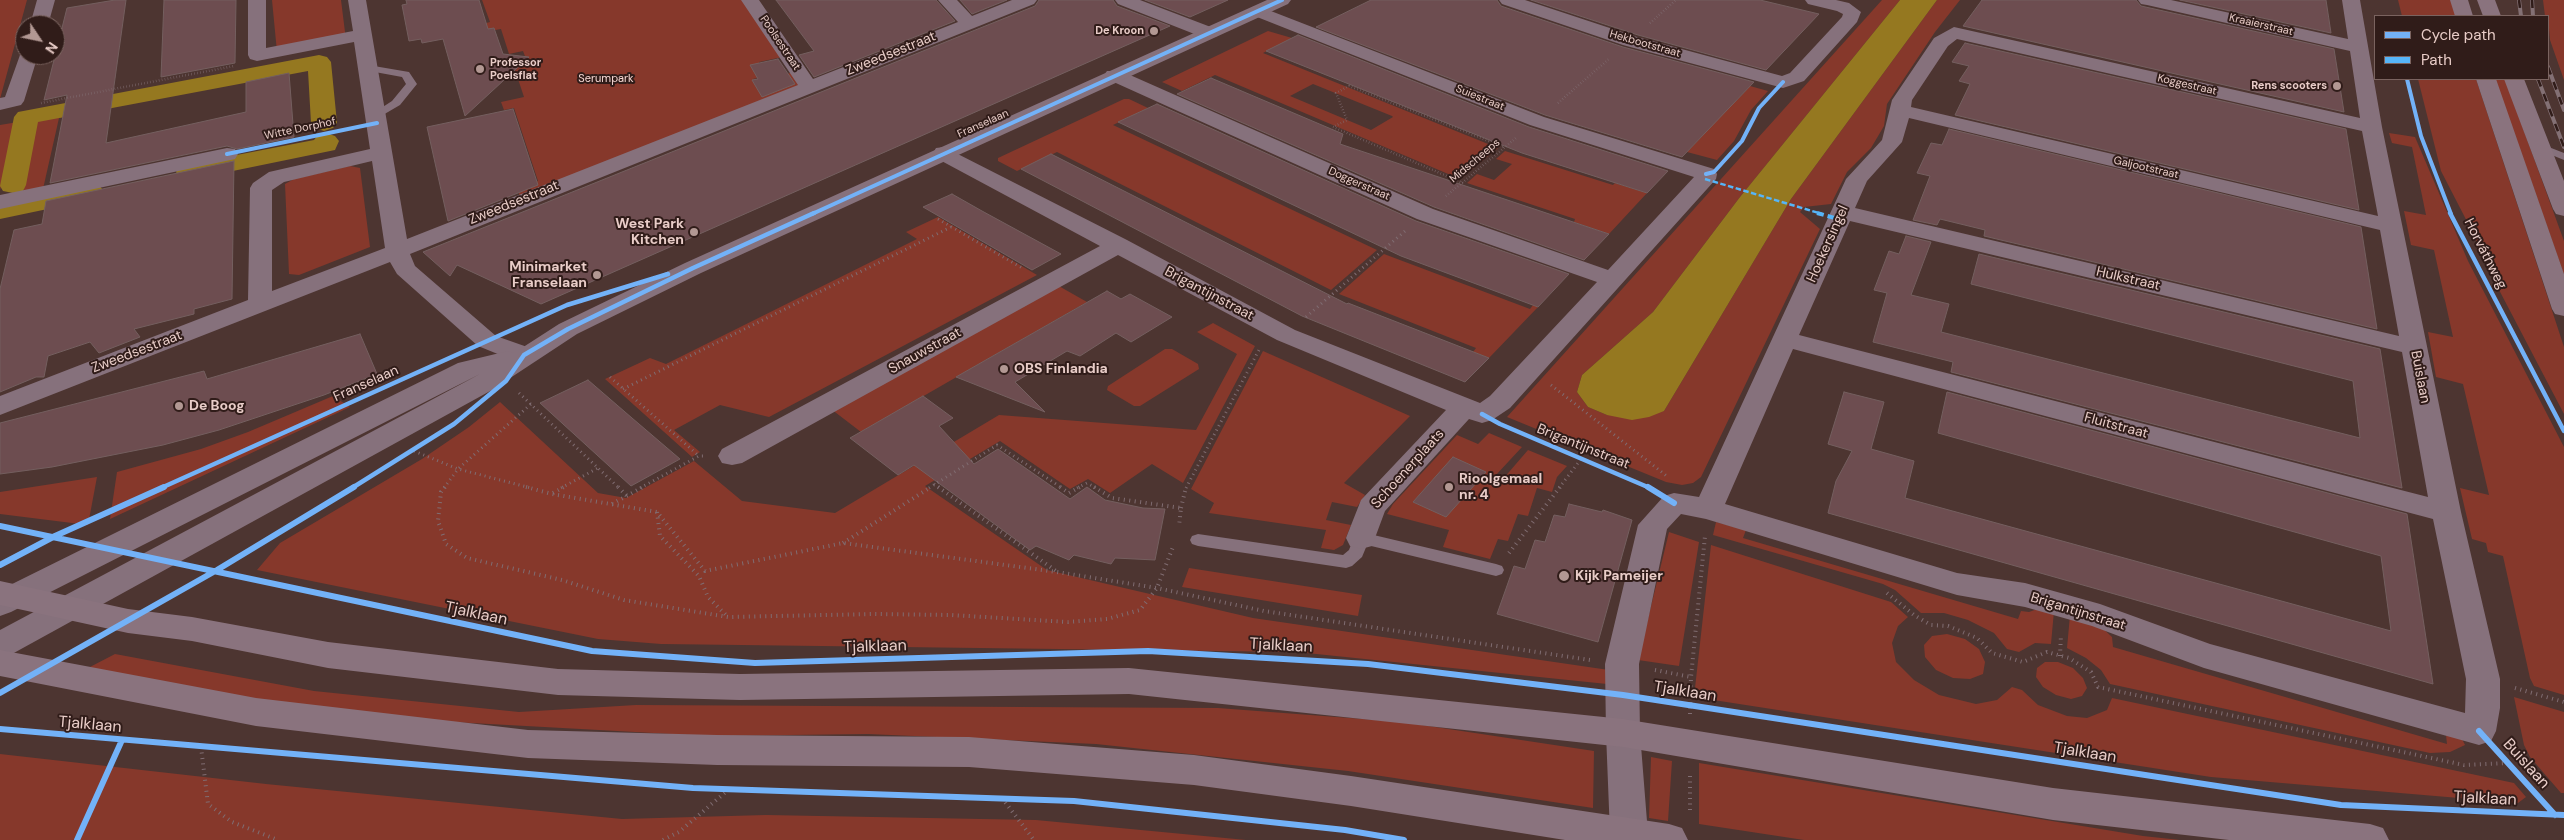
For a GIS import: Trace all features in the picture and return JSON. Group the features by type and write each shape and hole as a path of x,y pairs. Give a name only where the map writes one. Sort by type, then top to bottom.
{"main road":[{"path":"2459,0 2464,15"},
{"path":"2486,0 2492,15"},
{"path":"2486,80 2564,309"},
{"path":"2514,80 2564,209"},
{"path":"4,598 68,608 128,621 192,629 328,656 558,682 740,687 1129,680 1623,733 2053,804 2370,840"},
{"path":"0,663 256,712 528,744 717,750 969,752 1194,770 1351,791 1629,834 1679,830"}],"street":[{"path":"41,15 46,0"},
{"path":"257,0 257,55 363,35"},
{"path":"357,0 397,251 405,269 487,340 524,355"},
{"name":"Poolsestraat","path":"750,0 809,87"},
{"path":"947,0 969,23"},
{"name":"Zweedsestraat","path":"0,406 397,251 1028,0"},
{"path":"1124,0 1209,33"},
{"name":"Franselaan","path":"0,645 483,384 524,355 568,329 693,268 1282,0"},
{"name":"Hekbootstraat","path":"1508,0 1630,41 1783,82 1797,77 1851,18 1852,12 1843,7 1814,0"},
{"name":"Kraaierstraat","path":"2147,0 2358,47"},
{"name":"Buislaan","path":"2351,0 2372,127 2446,512 2483,680 2479,731"},
{"name":"Suiestraat","path":"1258,11 1537,121 1706,174 1705,179 1611,279"},
{"name":"Hoekersingel","path":"1706,523 1785,339 1857,179 1892,142 1898,125 1902,100 1941,42 1954,33"},
{"name":"Koggestraat","path":"1954,33 2372,127"},
{"path":"7,103 24,65"},
{"name":"Doggerstraat","path":"1114,76 1425,214 1611,279"},
{"name":"Galjootstraat","path":"1899,110 2392,226"},
{"path":"260,303 261,188 277,177 381,153"},
{"name":"Brigantijnstraat","path":"944,153 1286,335 1473,411"},
{"path":"0,202 227,154"},
{"name":"Hulkstraat","path":"1842,212 2414,347"},
{"name":"Snauwstraat","path":"732,456 1119,245"},
{"path":"1473,411 1500,402 1611,279"},
{"name":"Fluitstraat","path":"1785,339 2446,512"},
{"name":"Franselaan","path":"4,598 468,369 524,355"},
{"name":"Schoenerplaats","path":"1361,538 1371,507 1473,411"},
{"name":"Brigantijnstraat","path":"1629,834 1623,733 1622,664 1653,525 1674,503 1706,523 1957,584 2025,595 2100,616 2204,655 2479,731"}],"lane":[{"path":"368,68 405,74 412,84 396,103 376,116"},
{"path":"2541,147 2564,157"},
{"path":"1361,538 1496,570"},
{"name":"Schoenerplaats","path":"1198,540 1346,562 1356,553 1361,538"}],"path":[{"path":"7,103 35,104 239,65 257,55"},
{"path":"1463,183 1333,127 1348,120 1336,93 1349,86 1504,147"},
{"path":"938,219 1030,272"},
{"path":"623,390 950,226"},
{"path":"524,355 506,381 627,496"},
{"path":"1530,369 1706,523 1714,540"},
{"path":"610,376 623,390 699,456"},
{"path":"531,404 458,469 441,492 438,521 446,544 467,558 562,580 624,600 728,617 893,614 1068,622 1107,619 1140,610 1157,588 1177,538"},
{"path":"406,456 422,445"},
{"path":"843,543 997,445 1069,493 1087,482 1112,498 1181,508"},
{"path":"414,451 458,469 552,494 657,512 705,571 843,543 1058,572 1157,588 1264,611 1622,664 1691,677"},
{"path":"612,504 699,456 732,456"},
{"path":"1496,570 1581,459"},
{"path":"552,494 598,468"},
{"path":"934,484 1058,572"},
{"path":"657,512 660,536 699,576 708,597 728,617"},
{"path":"1679,830 1690,744 1691,677 1706,523"},
{"path":"1885,591 1914,615 1932,625 1948,626 1977,638 1992,653 2023,662 2046,652 2069,658 2091,672 2098,687 2464,765 2509,763"},
{"path":"2483,680 2564,702"},
{"path":"191,746 211,747"},
{"path":"201,746 208,804 232,822 278,840"},
{"path":"719,790 738,790"},
{"path":"663,840 679,832 728,790"},
{"path":"995,798 1011,798"},
{"path":"1002,798 1034,840"}],"green space":[{"path":"0,0 27,0 23,15 15,15 15,44 0,99"},
{"path":"272,0 341,0 346,40 277,52"},
{"name":"Serumpark","path":"482,0 753,0 787,56 759,62 766,76 753,79 758,88 775,76 796,72 805,86 520,197 517,187 538,181 514,108 504,110 501,102 524,97 514,67 528,64 523,51 509,54 501,29 477,33 475,26 490,22"},
{"path":"1882,0 1900,0 1740,197 1653,312 1582,375 1577,392 1588,407 1607,415 1664,411 1791,199 1937,0 1960,0 1935,32 1887,104 1884,126 1871,148 1847,172 1831,204 1804,207 1800,212 1820,229 1701,477 1693,483 1682,485 1666,482 1507,417"},
{"path":"2398,0 2452,0 2457,15 2402,15"},
{"path":"2543,0 2564,0 2564,80 2550,40 2549,15 2545,15"},
{"path":"1268,31 1292,38 1263,53 1498,148 1460,179 1215,75 1182,91 1162,82","holes":["1313,84 1392,116 1371,130 1290,96"]},
{"path":"2418,80 2476,80 2564,347 2564,414 2486,265 2474,235 2441,171"},
{"path":"2495,80 2505,80 2564,241 2564,275"},
{"path":"1750,86 1768,91 1751,110 1734,141 1717,160 1687,152 1704,134 1722,98 1736,101"},
{"path":"150,96 148,100 59,118 43,189 23,193 37,122 52,116"},
{"path":"1124,99 1129,99 1148,108 1113,125 1377,250 1331,290 1057,152 1017,171 998,161 998,158"},
{"path":"18,122 0,190 0,125"},
{"path":"2389,133 2415,137 2468,261 2564,447 2564,695 2534,686 2530,678 2503,556 2488,552 2486,543 2472,539 2460,488 2489,495 2463,384 2436,377 2428,332 2453,337 2434,250 2411,245 2404,211 2426,215 2412,147 2392,143"},
{"path":"1505,151 1613,185 1615,183 1647,193 1609,234 1574,222 1575,219 1467,183 1477,174 1494,180 1512,164 1496,159"},
{"path":"350,166 360,168 370,247 299,275 289,274 285,184 294,179"},
{"path":"938,217 1037,275 769,417 720,405 674,430 700,452 692,457 605,379 650,358 666,364 917,239 906,232"},
{"path":"1384,254 1530,309 1533,305 1538,307 1489,358 1473,352 1476,348 1339,294"},
{"path":"1057,285 1087,302 861,432 831,409"},
{"path":"1213,323 1255,346 1183,483 1152,464 1110,493 1088,479 1070,489 1000,441 925,486 1047,570 1253,618 1609,670 1607,684 1297,652 661,644 598,639 257,570 280,543 422,459 469,427 500,402 598,493 626,498 694,461 742,501 835,513 999,415 1196,430 1237,354 1197,332"},
{"path":"1165,349 1172,349 1198,364 1199,369 1140,406 1134,406 1107,390 1108,386"},
{"path":"1263,351 1410,416 1344,483 1365,495 1357,507 1332,502 1326,520 1351,525 1343,545 1334,550 1321,548 1326,530 1209,513 1214,503 1191,489"},
{"path":"333,396 350,407 110,519 117,472 201,449 248,432"},
{"path":"1489,433 1522,447 1496,475 1503,479 1528,450 1567,466 1557,477 1552,492 1537,488 1528,516 1518,514 1508,541 1498,539 1490,559 1443,547 1449,530 1387,514 1393,504 1457,435 1478,444","holes":["1453,458 1485,472 1446,516 1413,502"]},
{"path":"97,477 88,525 0,514 0,492"},
{"path":"1716,522 1746,530 1743,538 2018,619 2021,611 2029,612 2043,607 2054,611 2051,644 2035,643 2019,652 2007,649 1994,633 1968,620 1944,613 1921,613 1895,590 1883,584 1713,535"},
{"path":"1669,532 1699,542 1679,666 1638,660"},
{"path":"1711,545 1891,602 1908,617 1898,626 1892,643 1896,662 1914,680 1939,695 1976,704 1997,700 2012,687 2022,690 2038,705 2067,716 2087,718 2107,710 2112,698 2514,783 2526,797 2518,803 2211,777 1694,697"},
{"path":"1189,568 1362,595 1358,616 1182,587"},
{"path":"2070,615 2097,623 2112,637 2113,647 2447,744 2446,735 2462,739 2465,745 2450,752 2430,753 2110,684 2101,670 2086,658 2067,648"},
{"path":"1947,634 1965,639 1979,649 1985,662 1983,674 1970,679 1953,678 1936,670 1925,657 1924,645 1932,636"},
{"path":"115,654 314,691 519,712 636,705 1218,708 1402,722 1594,751 1593,808 1348,771 1096,744 868,734 708,736 453,722 277,703 88,668"},
{"path":"2045,662 2058,662 2073,668 2083,678 2087,688 2082,696 2071,699 2056,695 2043,687 2036,677 2037,668"},
{"path":"2514,697 2564,712 2564,793 2561,793 2530,757 2524,745"},
{"path":"0,754 266,784 622,819 766,815 1036,820 1246,840 0,840"},
{"path":"1651,757 1672,761 1668,821 1649,818"},
{"path":"1699,763 2143,836 2180,840 1804,840 1699,824"}],"shaded area":[{"path":"1900,0 1937,0 1791,199 1664,411 1649,417 1632,420 1607,415 1588,407 1577,392 1582,375 1653,312 1740,197"}],"building":[{"path":"126,0 106,143 246,112 246,82 289,73 294,137 237,149 227,146 50,183 67,95 44,100 53,65 65,65 65,16 67,8"},
{"path":"164,0 236,0 235,63 161,77"},
{"path":"406,0 479,0 488,29 494,28 503,54 529,57 465,116 443,39 422,43 421,39 409,41 402,5 407,4"},
{"path":"776,0 936,0 955,21 814,77 799,55 814,51"},
{"path":"960,0 1007,0 972,14"},
{"path":"1039,0 1113,0 1117,6 1170,26 541,304 457,265 450,276 423,252 1035,6"},
{"path":"1145,0 1228,0 1190,17"},
{"path":"1371,0 1497,0 1501,6 1623,47 1754,82 1682,157 1545,115 1316,27"},
{"path":"1531,0 1760,0 1819,14 1766,70 1638,35"},
{"path":"1982,0 2136,0 2141,6 2334,49 2344,112 1963,26"},
{"path":"2180,0 2326,0 2331,33"},
{"path":"1298,35 1529,127 1668,171 1647,193 1522,153 1266,51"},
{"path":"1965,43 2346,129 2359,210 1955,115 1970,84 1959,81 1969,66 1952,62"},
{"path":"778,59 795,84 762,97 752,80 758,79 750,65"},
{"path":"1211,78 1343,134 1340,144 1609,234 1584,260 1434,207 1177,94"},
{"path":"1157,104 1416,221 1569,274 1538,307 1401,256 1118,122"},
{"path":"513,109 538,185 448,221 427,127"},
{"path":"1949,129 2361,227 2377,329 1984,236 1985,230 1940,219 1937,225 1913,220 1930,176 1917,173 1931,143 1942,145"},
{"path":"1051,154 1347,304 1489,358 1465,382 1302,316 1021,169"},
{"path":"234,161 232,299 194,309 194,314 134,329 140,337 99,353 90,342 48,356 44,377 36,377 0,392 0,289 14,230 42,224 46,201"},
{"path":"952,194 1061,254 1032,270 923,207"},
{"path":"1906,236 1931,242 1911,295 1949,304 1941,332 2360,438 2353,381 1971,284 1979,254 2380,349 2402,488 1951,372 1953,362 1873,342 1887,293 1874,290 1889,251 1899,254"},
{"name":"OBS Finlandia","path":"1107,291 1121,299 1130,294 1172,317 1131,342 1116,333 1080,356 1067,351 1015,382 1045,412 956,377"},
{"name":"De Boog","path":"360,334 377,374 324,395 219,430 163,445 52,467 0,474 0,423 204,371 207,379"},
{"path":"588,380 680,459 631,486 540,403"},
{"path":"1844,392 1884,402 1871,449 1914,461 1905,498 2391,631 2381,556 1938,433 1947,392 2407,514 2433,684 1828,513 1836,481 1852,451 1828,444"},
{"path":"923,396 953,418 939,426 974,464 998,449 1070,499 1087,487 1105,500 1143,508 1165,509 1155,560 1115,558 1111,564 1074,555 1069,560 1036,546 1030,550 914,465 898,475 850,438"},
{"name":"Rioolgemaal nr. 4","path":"1453,457 1486,472 1446,517 1413,502"},
{"name":"Kijk Pameijer","path":"1569,504 1602,512 1603,510 1632,520 1598,642 1497,614 1514,566 1525,569 1535,540 1545,542 1554,515 1565,517"}],"waterway":[{"path":"13,185 27,117 319,62 324,123"},
{"path":"189,172 326,145 326,141"},
{"path":"0,211 90,192"}],"railway":[{"path":"2519,0 2521,15"},
{"path":"2532,0 2533,15"},
{"path":"2549,70 2564,110"},
{"path":"2538,80 2564,147"}],"marked path":[{"path":"1705,179 1838,219"}],"cycle path":[{"path":"0,693 217,570 414,451 454,424 506,381 524,355 568,329 693,268 1282,0"},
{"name":"Horváthweg","path":"2407,80 2421,136 2444,201 2564,431"},
{"path":"1706,174 1714,172 1742,141 1759,108 1783,82"},
{"name":"Witte Dorphof","path":"227,154 377,123"},
{"path":"0,565 55,536 567,305 668,274"},
{"path":"1482,414 1500,424 1643,484 1674,503"},
{"name":"Tjalklaan","path":"0,526 192,565 592,651 755,663 1148,651 1368,664 1623,695 2341,805 2564,815"},
{"name":"Tjalklaan","path":"0,729 693,788 1074,801 1345,830 1404,840"},
{"path":"2479,731 2555,815"},
{"name":"Tjalklaan","path":"77,840 122,740"}],"place":[{"name":"De Kroon","path":"1154,31"},
{"name":"Professor Poelsflat","path":"480,69"},
{"name":"Rens scooters","path":"2337,86"},
{"name":"West Park Kitchen","path":"694,232"},
{"name":"Minimarket Franselaan","path":"597,275"},
{"name":"OBS Finlandia","path":"1004,369"},
{"name":"De Boog","path":"179,406"},
{"name":"Rioolgemaal nr. 4","path":"1449,487"},
{"name":"Kijk Pameijer","path":"1564,576"}]}
